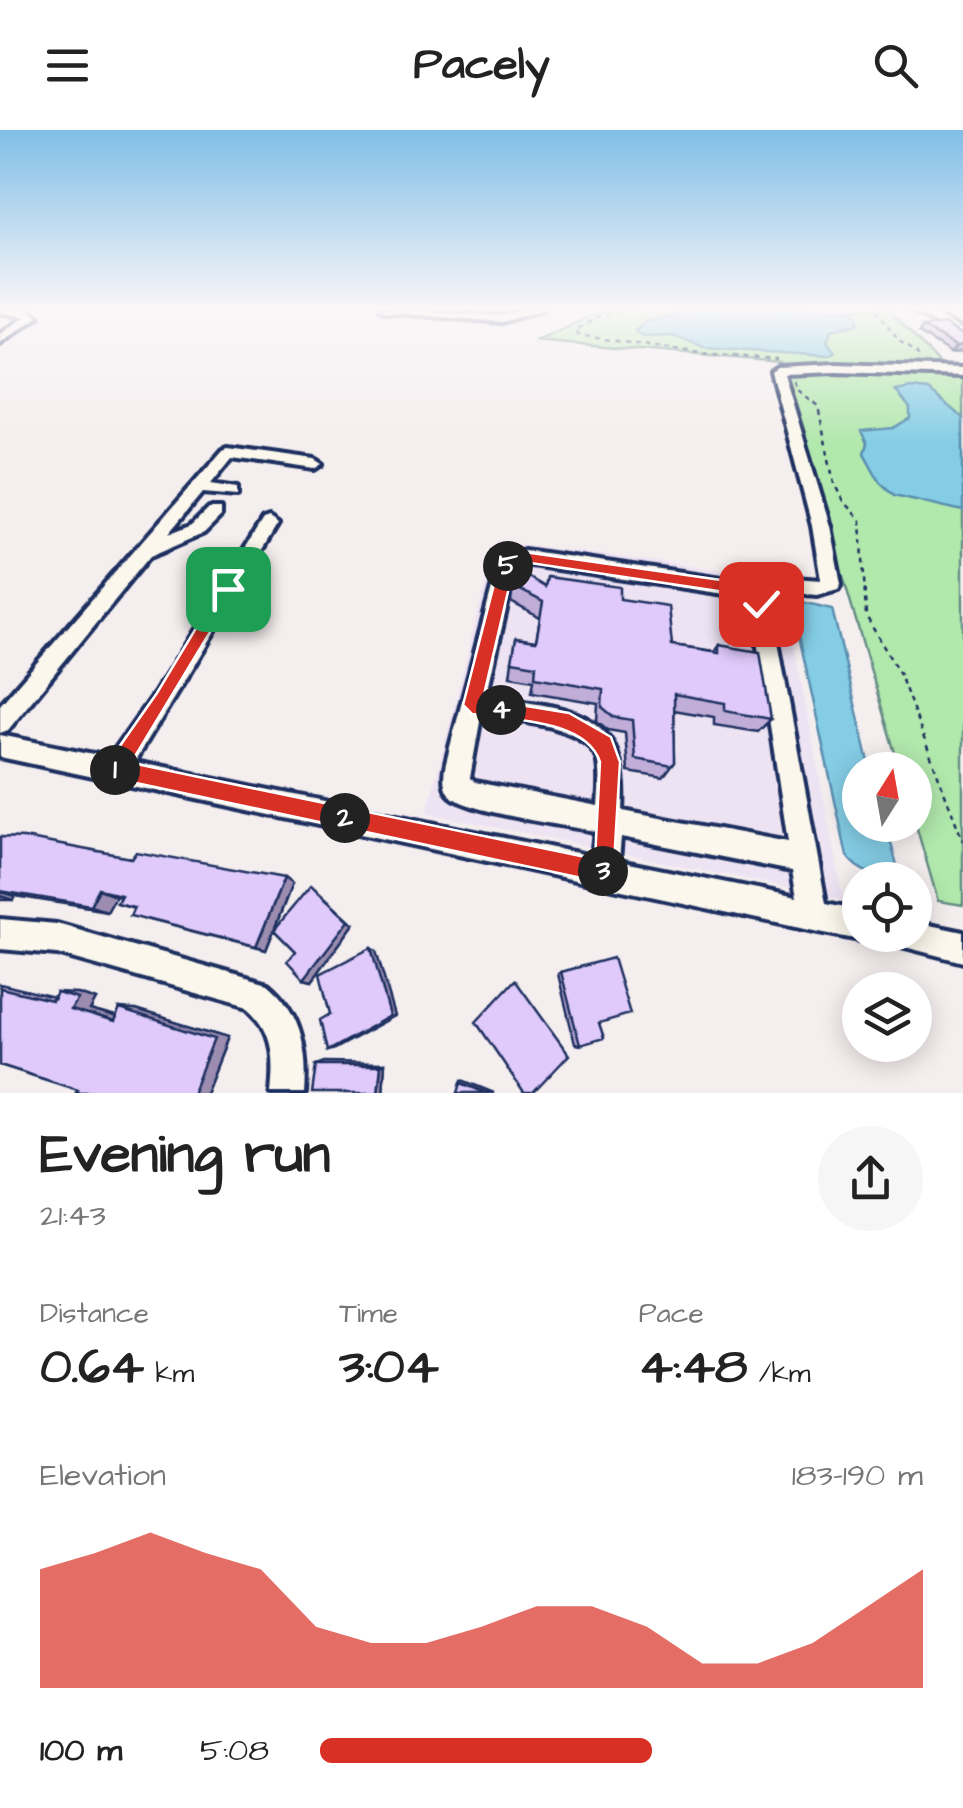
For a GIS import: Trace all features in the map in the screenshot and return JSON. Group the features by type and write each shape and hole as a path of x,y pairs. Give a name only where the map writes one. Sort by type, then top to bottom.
{"street":[{"path":"754,595 766,583 816,588 831,584 821,526 777,371 836,368 963,372"},
{"path":"0,722 228,452 315,464"},
{"path":"145,551 198,528 223,501 198,486"},
{"path":"115,770 270,524"},
{"path":"803,859 470,794 458,785 457,770 472,705 506,569 512,561 524,557 742,588 754,595 761,604 814,916"},
{"path":"472,705 569,721 604,743 610,762 605,872"},
{"path":"0,746 842,921"},
{"path":"0,934 57,939 257,995 269,1003 287,1041 288,1093"},
{"path":"932,940 963,947"}],"path":[{"path":"917,354 930,372"}],"shaded area":[{"path":"496,541 781,578 842,899 427,813"}],"green space":[{"path":"686,354 931,354 942,366 963,376 963,905 938,901 932,862 927,862 921,842 932,842 932,752 895,752 780,362"}],"water":[{"path":"929,390 963,418 963,511 894,495 880,482 864,453 867,443 861,431 893,428 910,418 910,408 896,391"},
{"path":"798,601 832,609 867,752 842,752 842,833 793,608"},
{"path":"844,842 891,842 896,862 853,862"}],"building":[{"path":"523,574 545,587 547,577 620,587 620,599 668,606 672,646 719,653 719,645 760,652 771,719 725,711 725,703 674,694 675,762 672,766 635,759 632,720 614,717 602,707 603,689 535,677 536,665 512,661 516,638 536,641 543,602 513,586"},
{"path":"0,837 131,858 136,851 284,878 256,947 130,915 134,906 117,902 121,894 100,889 91,906 0,891"},
{"path":"311,885 349,920 304,979 287,961 295,951 274,930"},
{"path":"371,948 390,1016 327,1051 320,1020 330,1014 320,974"},
{"path":"613,958 630,1014 599,1023 604,1038 580,1045 561,972"},
{"path":"515,980 569,1055 533,1093 524,1093 476,1022"},
{"path":"0,988 52,1000 57,992 77,998 70,1009 113,1022 119,1009 214,1039 192,1093 76,1093 78,1090 0,1065"},
{"path":"316,1065 381,1065 378,1093 312,1093"},
{"path":"461,1083 486,1093 458,1093"}],"route":[{"path":"228,589 163,699 115,770 605,872 610,762 604,743 580,724 472,705 506,569 512,561 524,557 742,588 761,604"}]}
